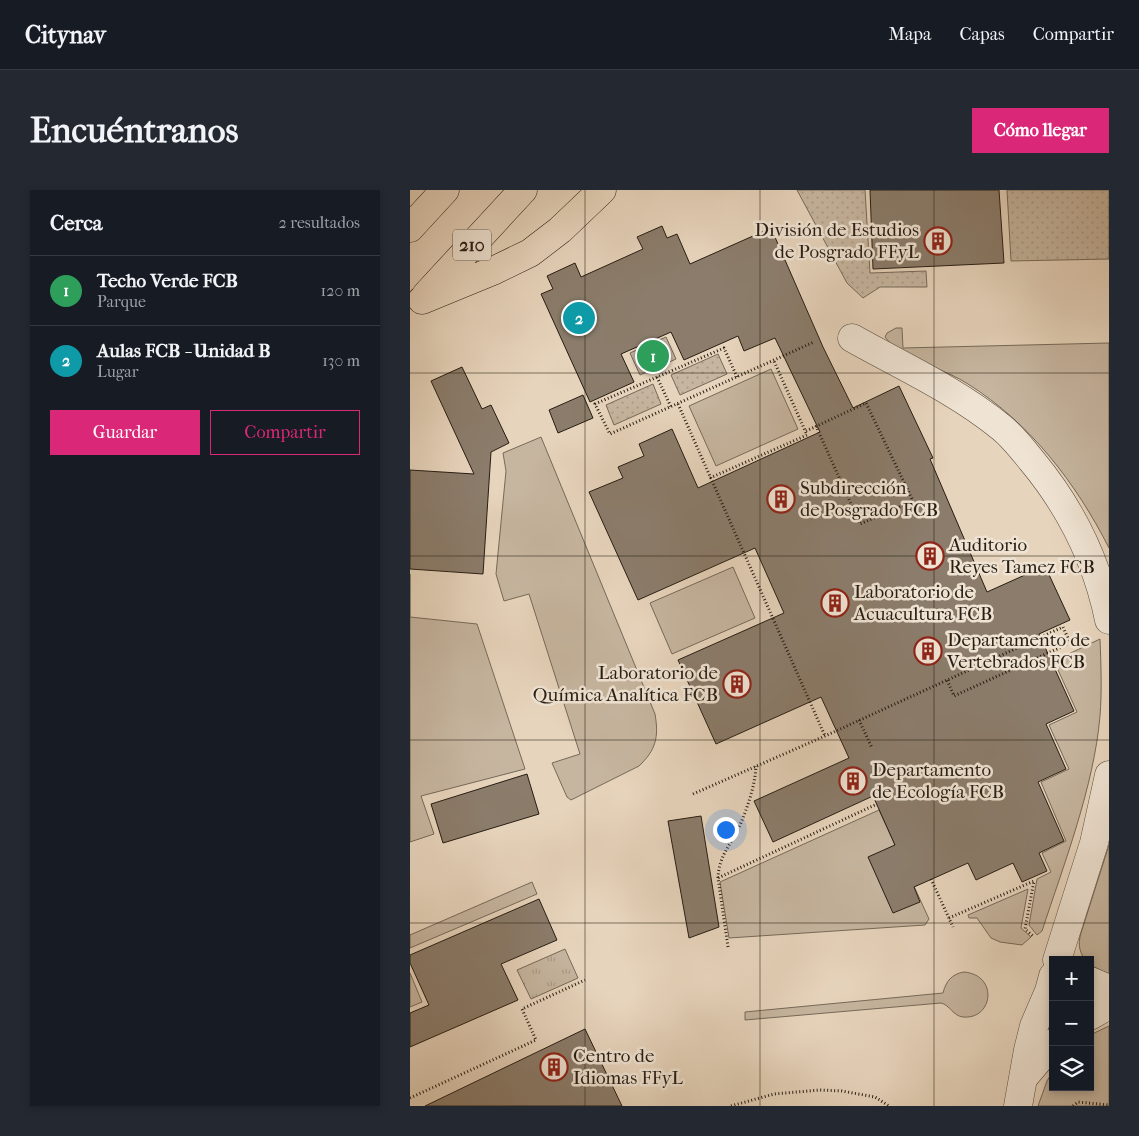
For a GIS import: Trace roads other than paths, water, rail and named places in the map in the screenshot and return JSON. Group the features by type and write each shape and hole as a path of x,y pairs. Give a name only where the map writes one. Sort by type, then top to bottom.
{"highway":[{"path":"410,228 445,190"},
{"name":"210","path":"416,306 522,190"},
{"path":"416,306 530,253 560,230 602,190"}],"street":[{"path":"852,338 975,408 1003,429 1023,450 1060,497 1078,529 1096,571 1109,620"},
{"path":"1058,956 1094,843 1109,775"},
{"path":"1094,983 1109,989"},
{"path":"1019,1098 1034,1026 1049,987"},
{"path":"1094,1014 1109,1005"},
{"path":"1019,1098 1051,1046"}],"place":[{"name":"División de Estudios de Posgrado FFyL","path":"938,241"},
{"name":"Aulas FCB - Unidad B","path":"579,318"},
{"name":"Techo Verde FCB","path":"653,356"},
{"name":"Subdirección de Posgrado FCB","path":"781,499"},
{"name":"Auditorio Reyes Tamez FCB","path":"930,556"},
{"name":"Laboratorio de Acuacultura FCB","path":"835,603"},
{"name":"Departamento de Vertebrados FCB","path":"928,651"},
{"name":"Laboratorio de Química Analítica FCB","path":"737,684"},
{"name":"Departamento de Ecología FCB","path":"853,781"},
{"name":"Centro de Idiomas FFyL","path":"554,1067"}]}
